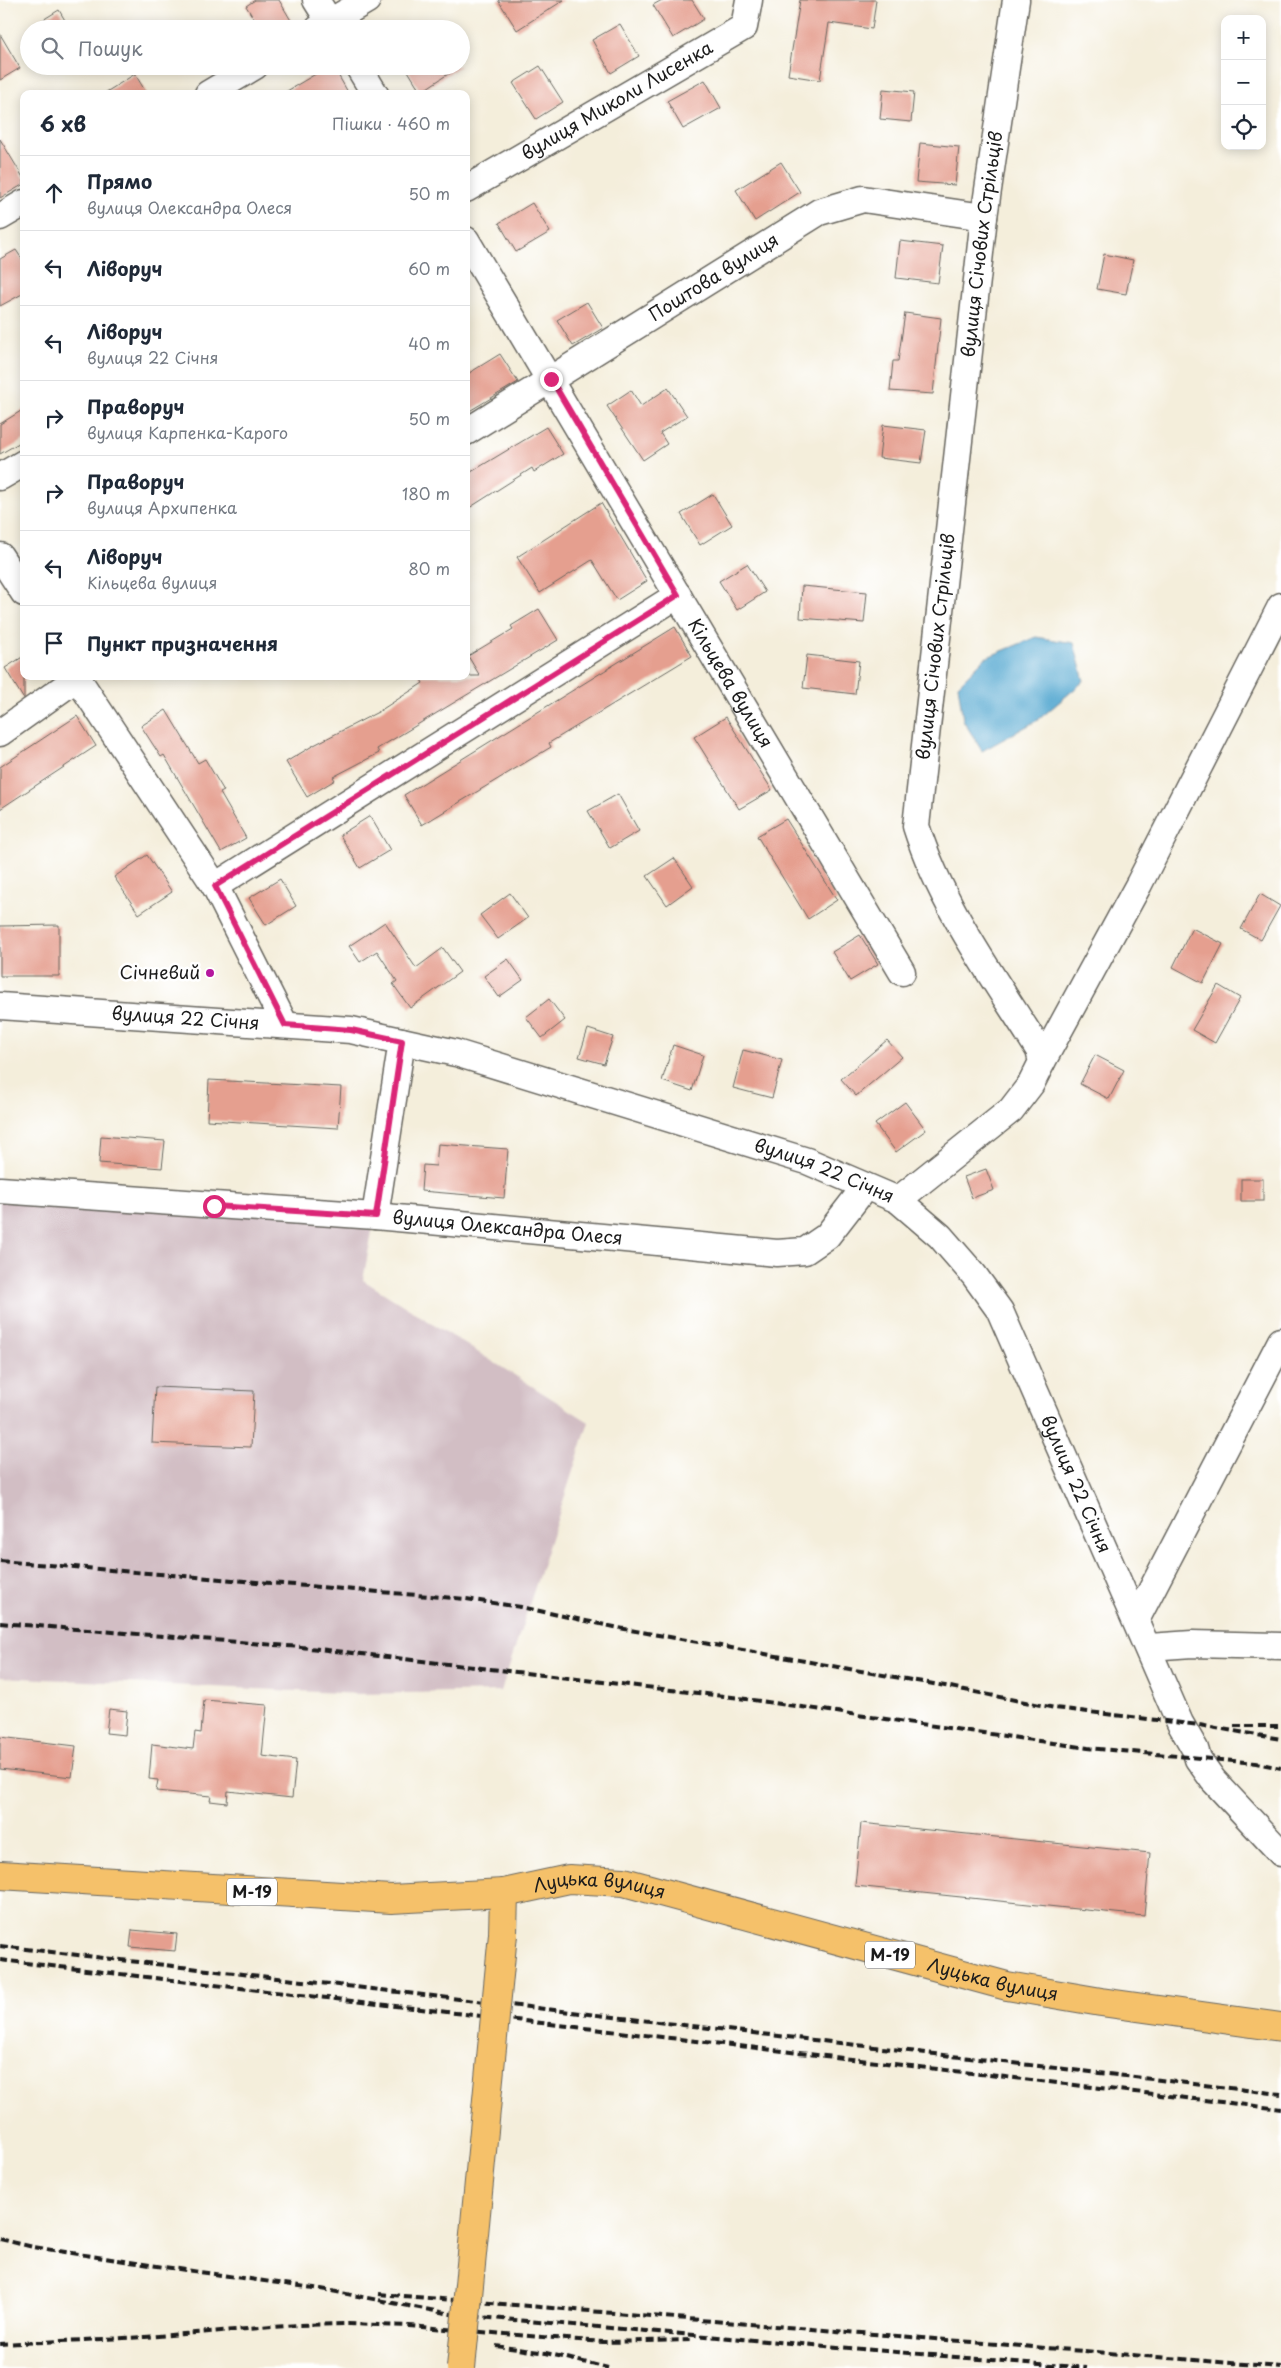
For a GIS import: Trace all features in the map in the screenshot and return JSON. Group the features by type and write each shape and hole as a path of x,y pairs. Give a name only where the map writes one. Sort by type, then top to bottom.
{"main road":[{"name":"М-19","path":"0,1875 391,1899 504,1893"},
{"name":"Луцька вулиця","path":"504,1893 569,1879 624,1882 1007,1986 1101,2002 1281,2027"},
{"path":"461,2368 503,1934 504,1893"}],"street":[{"path":"316,0 325,20"},
{"path":"337,20 367,0"},
{"name":"вулиця Миколи Лисенка","path":"470,188 744,27 749,0"},
{"name":"вулиця Січових Стрільців","path":"1016,0 984,217 916,826 924,852 947,903 1039,1050 1042,1062"},
{"path":"215,90 240,75"},
{"path":"363,75 373,90"},
{"name":"Поштова вулиця","path":"470,430 819,212 863,199 984,217"},
{"path":"0,217 20,205"},
{"name":"Кільцева вулиця","path":"470,247 551,379 902,972"},
{"path":"0,477 20,464"},
{"path":"0,556 20,587"},
{"path":"215,886 678,595"},
{"path":"898,1200 1011,1110 1031,1084 1140,884 1281,606"},
{"path":"0,733 74,680"},
{"path":"80,680 215,886 285,1025"},
{"name":"вулиця 22 Січня","path":"0,1006 351,1030 402,1041 456,1053 807,1161 898,1200 940,1236 974,1275 1000,1311 1198,1759 1213,1780 1281,1853"},
{"path":"376,1216 402,1041"},
{"name":"вулиця Олександра Олеся","path":"0,1190 376,1216 778,1253 805,1251 827,1236 865,1187"},
{"path":"1136,1620 1281,1341"},
{"path":"1148,1647 1192,1644 1281,1646"}],"shaded area":[{"path":"0,1190 375,1216 363,1280 589,1422 501,1691 360,1694 0,1677"}],"water":[{"path":"1036,637 1074,643 1084,681 1038,720 982,751 963,720 958,685 985,658"}],"building":[{"path":"255,0 279,0 291,20 255,20 246,6"},
{"path":"498,0 564,0 517,30"},
{"path":"662,0 692,0 704,19 673,38 653,5"},
{"path":"800,0 876,0 872,29 829,23 820,80 788,75"},
{"path":"59,10 65,20 43,20"},
{"path":"620,24 639,56 611,73 592,40"},
{"path":"0,34 20,68 0,80"},
{"path":"540,66 563,102 536,119 513,83"},
{"path":"136,75 145,90 109,90"},
{"path":"314,75 338,75 347,90 289,90"},
{"path":"411,75 446,75 424,90 420,90"},
{"path":"705,80 721,108 683,129 667,101"},
{"path":"883,89 914,92 911,122 880,119"},
{"path":"0,139 20,172 20,186 0,198"},
{"path":"920,143 959,147 955,185 916,182"},
{"path":"781,162 800,192 755,221 736,190"},
{"path":"532,203 550,232 516,252 499,223"},
{"path":"900,241 943,246 938,283 896,278"},
{"path":"16,250 20,256 20,295 0,306 0,259"},
{"path":"1104,254 1133,260 1126,294 1097,289"},
{"path":"587,302 603,328 573,346 557,320"},
{"path":"905,313 941,318 933,394 890,391 893,361 898,361"},
{"path":"500,354 518,382 470,411 470,373"},
{"path":"668,388 687,416 660,433 667,444 643,460 607,406 631,390 641,406"},
{"path":"20,412 20,442 0,454 0,424"},
{"path":"883,425 926,430 921,463 879,458"},
{"path":"546,427 563,454 534,472 532,468 470,507 470,473"},
{"path":"713,494 732,525 700,545 681,514"},
{"path":"601,503 647,581 617,600 592,560 540,593 517,557"},
{"path":"747,564 765,592 737,610 719,581"},
{"path":"802,586 867,592 864,623 800,618"},
{"path":"539,609 558,640 377,749 379,753 333,777 335,780 307,797 286,762 314,745 378,712 423,683 421,680 470,680 470,676 480,676 470,659 470,655 513,629 511,626"},
{"path":"675,627 692,656 549,743 551,747 422,825 404,795"},
{"path":"807,655 859,661 855,694 803,688"},
{"path":"20,659 20,680 24,680 24,698 23,698 5,668"},
{"path":"166,710 198,763 205,759 224,791 220,793 246,838 221,852 164,755 161,757 141,726"},
{"path":"77,716 96,746 0,809 0,767"},
{"path":"726,717 772,790 739,809 694,737"},
{"path":"618,794 639,831 610,848 588,811"},
{"path":"370,816 390,850 360,868 340,835"},
{"path":"786,819 837,900 808,919 757,836"},
{"path":"147,855 172,892 139,914 114,877"},
{"path":"674,858 693,886 667,905 647,876"},
{"path":"280,879 296,906 266,925 249,898"},
{"path":"510,893 528,918 498,939 480,915"},
{"path":"1260,894 1280,906 1261,940 1241,929"},
{"path":"385,922 416,968 443,948 460,972 410,1008 393,984 397,981 377,951 360,962 349,946"},
{"path":"59,925 59,976 0,976 0,926"},
{"path":"1192,928 1223,944 1203,983 1173,967"},
{"path":"860,935 878,964 850,981 832,952"},
{"path":"508,959 523,980 499,997 484,976"},
{"path":"1218,985 1240,998 1215,1043 1192,1030"},
{"path":"549,999 565,1020 542,1038 526,1017"},
{"path":"588,1029 613,1037 604,1064 579,1057"},
{"path":"887,1040 902,1057 856,1096 841,1079"},
{"path":"673,1045 703,1055 692,1091 662,1081"},
{"path":"743,1050 782,1060 772,1098 733,1088"},
{"path":"1095,1055 1124,1070 1109,1099 1080,1084"},
{"path":"209,1080 341,1087 338,1128 207,1120"},
{"path":"905,1102 926,1130 896,1152 875,1124"},
{"path":"101,1136 165,1141 162,1168 99,1163"},
{"path":"438,1144 508,1149 504,1198 421,1191 423,1165 436,1166"},
{"path":"986,1169 994,1190 972,1198 964,1177"},
{"path":"1241,1179 1263,1179 1263,1201 1241,1201"},
{"path":"155,1387 254,1391 251,1447 152,1443"},
{"path":"204,1700 267,1705 262,1756 296,1760 292,1798 228,1791 227,1803 210,1801 211,1796 156,1791 158,1780 149,1779 152,1744 193,1749 195,1732 201,1733"},
{"path":"109,1709 127,1711 125,1735 106,1733"},
{"path":"0,1737 76,1746 72,1777 0,1769"},
{"path":"861,1823 1150,1853 1144,1916 855,1886"},
{"path":"132,1930 177,1934 175,1951 130,1947"}],"railway":[{"path":"0,1561 466,1599 521,1607 619,1628 945,1686 1055,1708 1199,1725 1281,1739"},
{"path":"0,1623 301,1647 732,1697 1088,1748 1256,1763 1281,1768"},
{"path":"1234,1726 1281,1726"},
{"path":"0,1946 1281,2094"},
{"path":"0,1960 1281,2109"},
{"path":"0,2239 33,2247 321,2289 456,2315 1087,2368"},
{"path":"379,2294 1281,2367"},
{"path":"0,2344 145,2337 298,2325 348,2324 409,2326 603,2342 692,2340"},
{"path":"496,2346 546,2353 608,2368"}],"place":[{"name":"Січневий","path":"210,973"}],"route":[{"path":"214,1206 376,1216 402,1041 351,1030 285,1025 215,886 678,595 551,379"}]}
